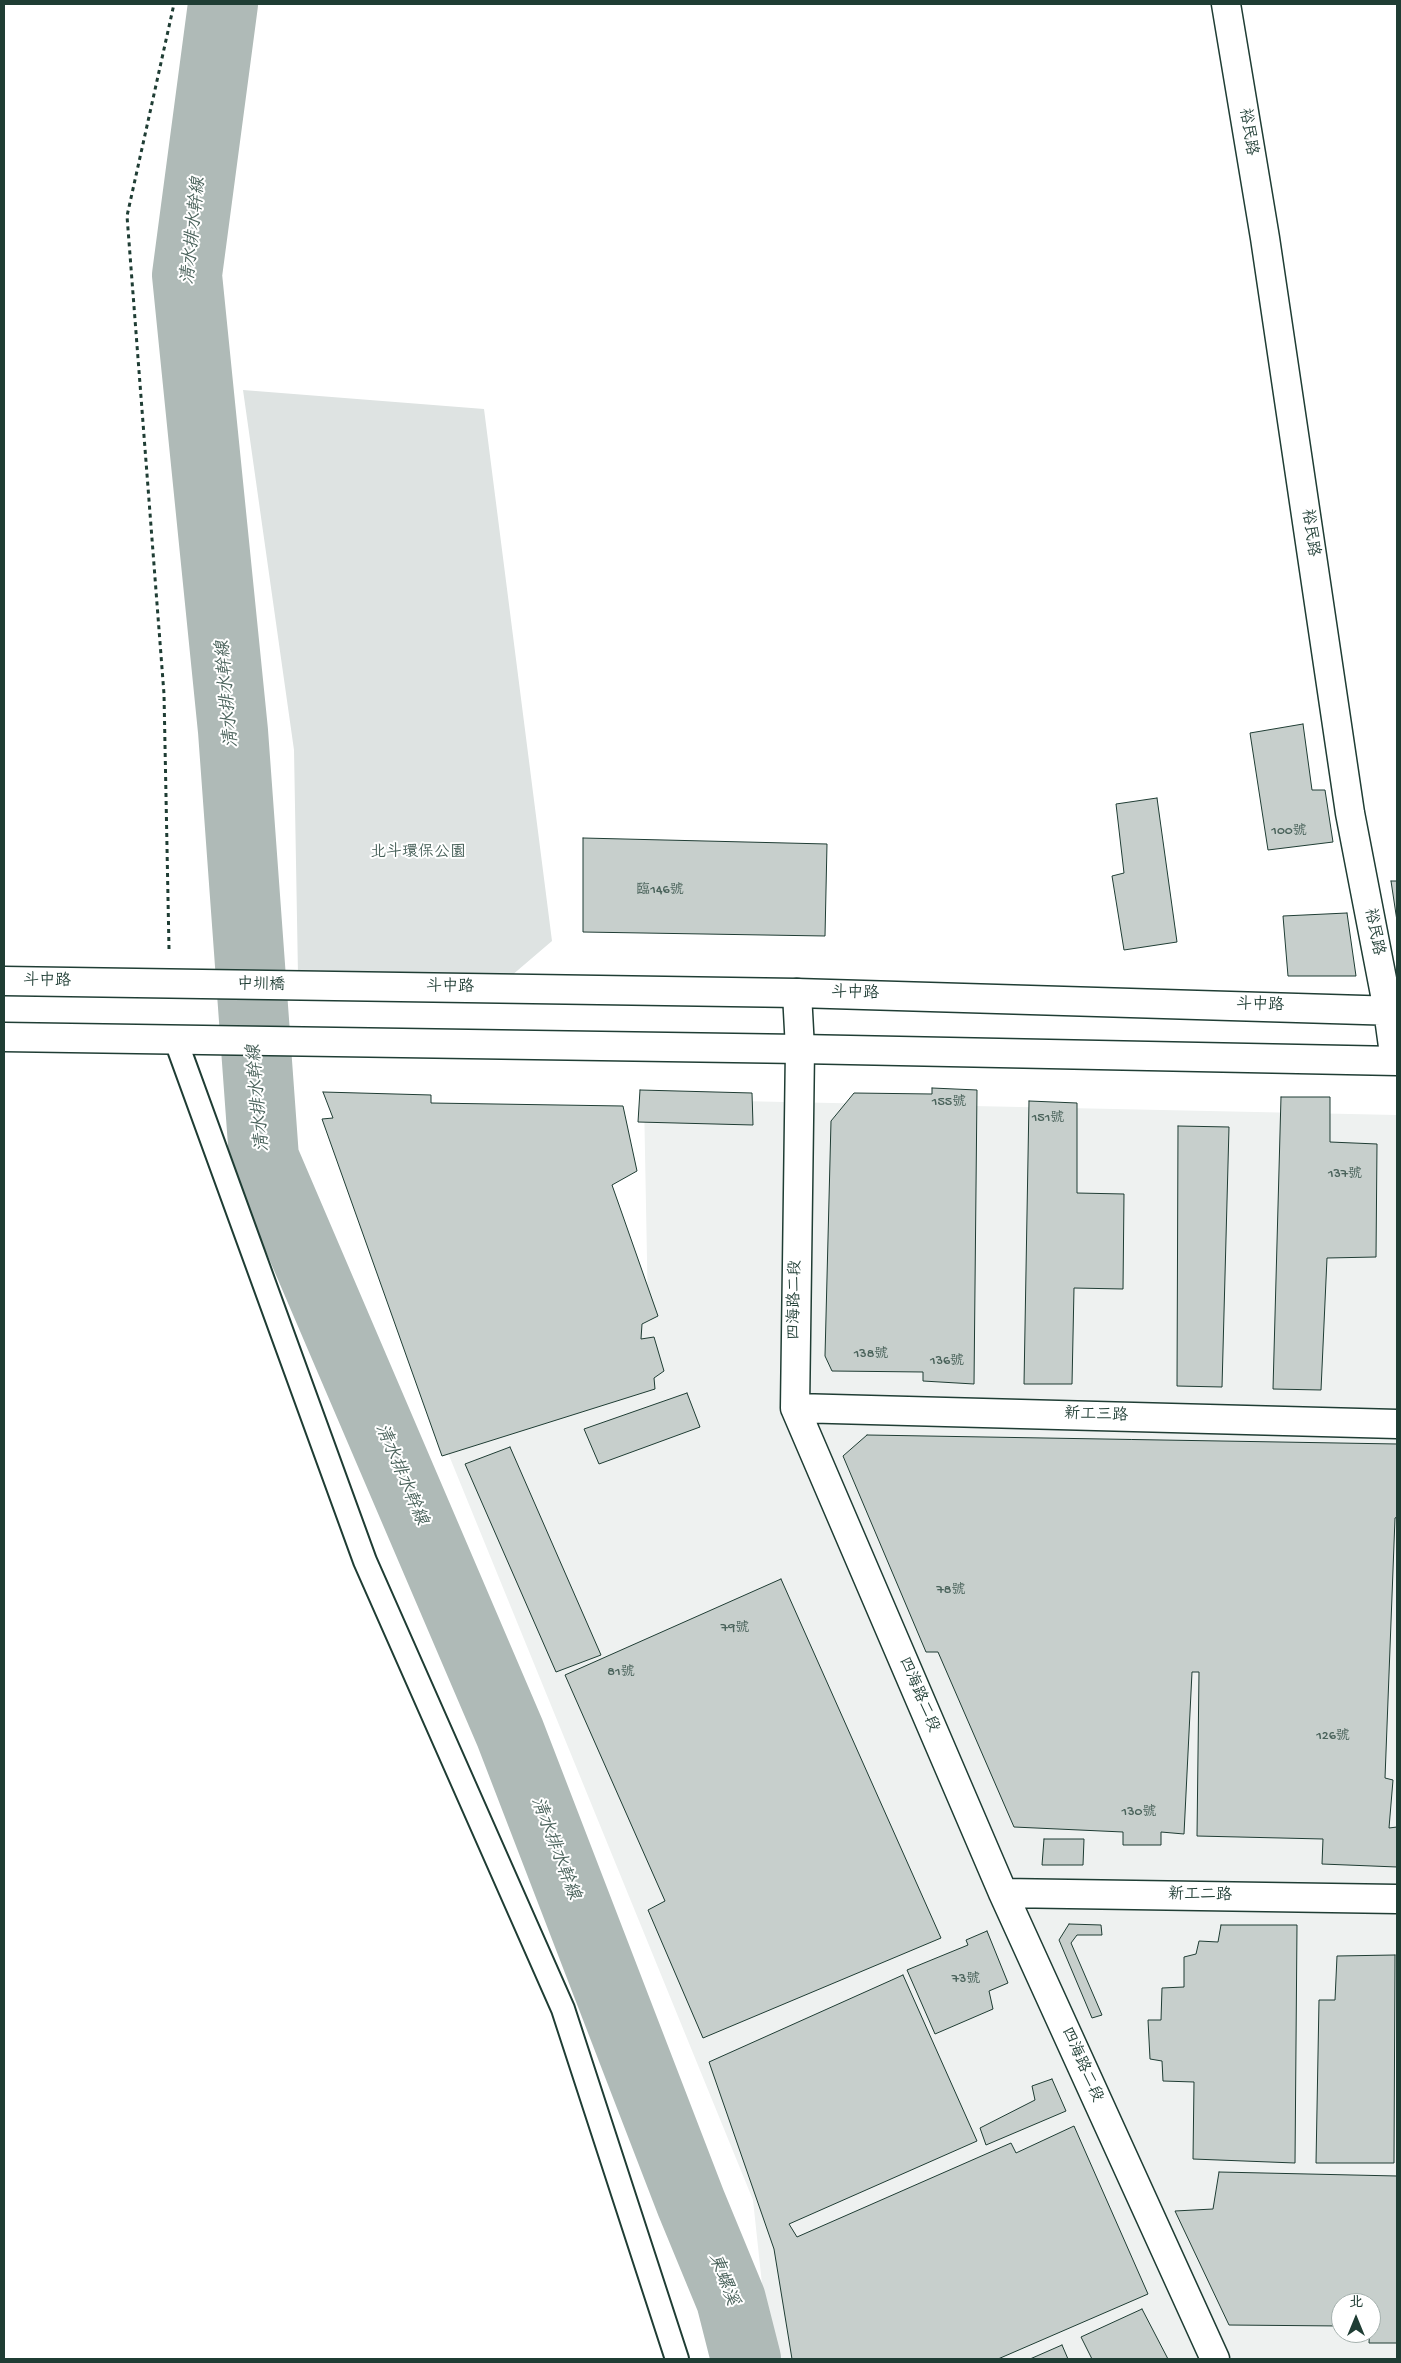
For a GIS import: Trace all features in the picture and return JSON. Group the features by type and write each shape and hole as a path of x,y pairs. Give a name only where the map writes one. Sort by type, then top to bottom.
{"street":[{"name":"裕民路","path":"1226,4 1268,257 1350,813 1392,1010 1396,1061"},
{"name":"斗中路","path":"4,981 209,986"},
{"name":"中圳橋","path":"209,986 312,987"},
{"name":"斗中路","path":"312,987 797,993 1392,1010"},
{"name":"四海路二段","path":"797,993 800,1049 795,1408 1003,1893 1215,2359"},
{"path":"4,1037 800,1049 1396,1061"},
{"name":"新工三路","path":"795,1408 1397,1424"},
{"name":"新工二路","path":"1003,1893 1397,1899"}],"lane":[{"path":"176,1041 365,1561 563,2009 677,2359"}],"path":[{"path":"170,985 164,694 127,216 174,4"}],"shaded area":[{"path":"644,1099 1397,1115 1397,2359 770,2359 753,2200 419,1382 648,1313"}],"green space":[{"name":"北斗環保公園","path":"243,390 484,409 552,941 504,982 298,975 294,750"}],"building":[{"path":"1303,724 1312,790 1325,790 1333,842 1268,850 1250,733"},
{"path":"1157,798 1177,942 1124,950 1112,876 1124,873 1116,804"},
{"path":"583,838 827,844 825,936 583,932"},
{"path":"1391,881 1397,881 1397,921"},
{"path":"1347,913 1356,976 1288,976 1283,916"},
{"path":"932,1088 977,1090 974,1384 923,1381 923,1372 832,1371 825,1356 831,1121 854,1093 932,1094"},
{"path":"640,1090 752,1093 753,1125 638,1122"},
{"path":"323,1092 431,1095 431,1103 623,1106 637,1171 612,1185 658,1316 642,1324 641,1339 654,1337 664,1371 654,1378 655,1389 442,1456 322,1119 333,1118"},
{"path":"1281,1097 1330,1097 1330,1142 1377,1144 1376,1257 1327,1258 1321,1390 1273,1389"},
{"path":"1029,1101 1077,1103 1077,1193 1124,1194 1123,1289 1074,1288 1072,1384 1024,1384"},
{"path":"1178,1126 1229,1127 1222,1387 1177,1386"},
{"path":"687,1393 700,1427 599,1464 584,1429"},
{"path":"867,1435 1397,1444 1397,1517 1395,1518 1385,1778 1393,1780 1389,1828 1397,1827 1397,1867 1322,1864 1323,1839 1197,1836 1199,1672 1192,1672 1184,1834 1161,1832 1161,1845 1123,1845 1123,1832 1014,1827 938,1652 926,1652 843,1456"},
{"path":"510,1447 601,1655 556,1672 465,1464"},
{"path":"781,1579 941,1938 703,2038 648,1910 665,1901 565,1675"},
{"path":"1044,1839 1084,1839 1083,1865 1042,1865"},
{"path":"1069,1924 1101,1925 1102,1935 1077,1935 1071,1943 1102,2015 1092,2018 1059,1940"},
{"path":"1221,1925 1297,1925 1295,2163 1193,2159 1194,2082 1163,2081 1162,2061 1150,2059 1148,2020 1161,2020 1162,1988 1184,1987 1184,1957 1196,1954 1199,1941 1218,1942"},
{"path":"987,1931 1008,1983 989,1991 993,2009 935,2034 907,1970 968,1945 966,1940"},
{"path":"1395,1955 1394,2163 1316,2163 1319,2000 1335,2000 1337,1956"},
{"path":"903,1975 977,2141 789,2224 797,2237 1011,2143 1016,2153 1074,2126 1148,2294 998,2359 792,2359 774,2249 709,2062"},
{"path":"1052,2079 1066,2111 986,2145 980,2128 1035,2100 1032,2086"},
{"path":"1219,2172 1397,2176 1397,2343 1381,2343 1381,2293 1331,2293 1331,2326 1229,2325 1175,2211 1213,2209"},
{"path":"1142,2309 1168,2359 1092,2359 1081,2337"},
{"path":"1062,2345 1068,2359 1030,2359"}],"waterway":[{"name":"清水排水幹線","path":"223,4 187,275 233,731 264,1158 510,1733 691,2203 731,2300 746,2359"}],"water label":[{"name":"東螺溪","path":"722,2280"}]}
